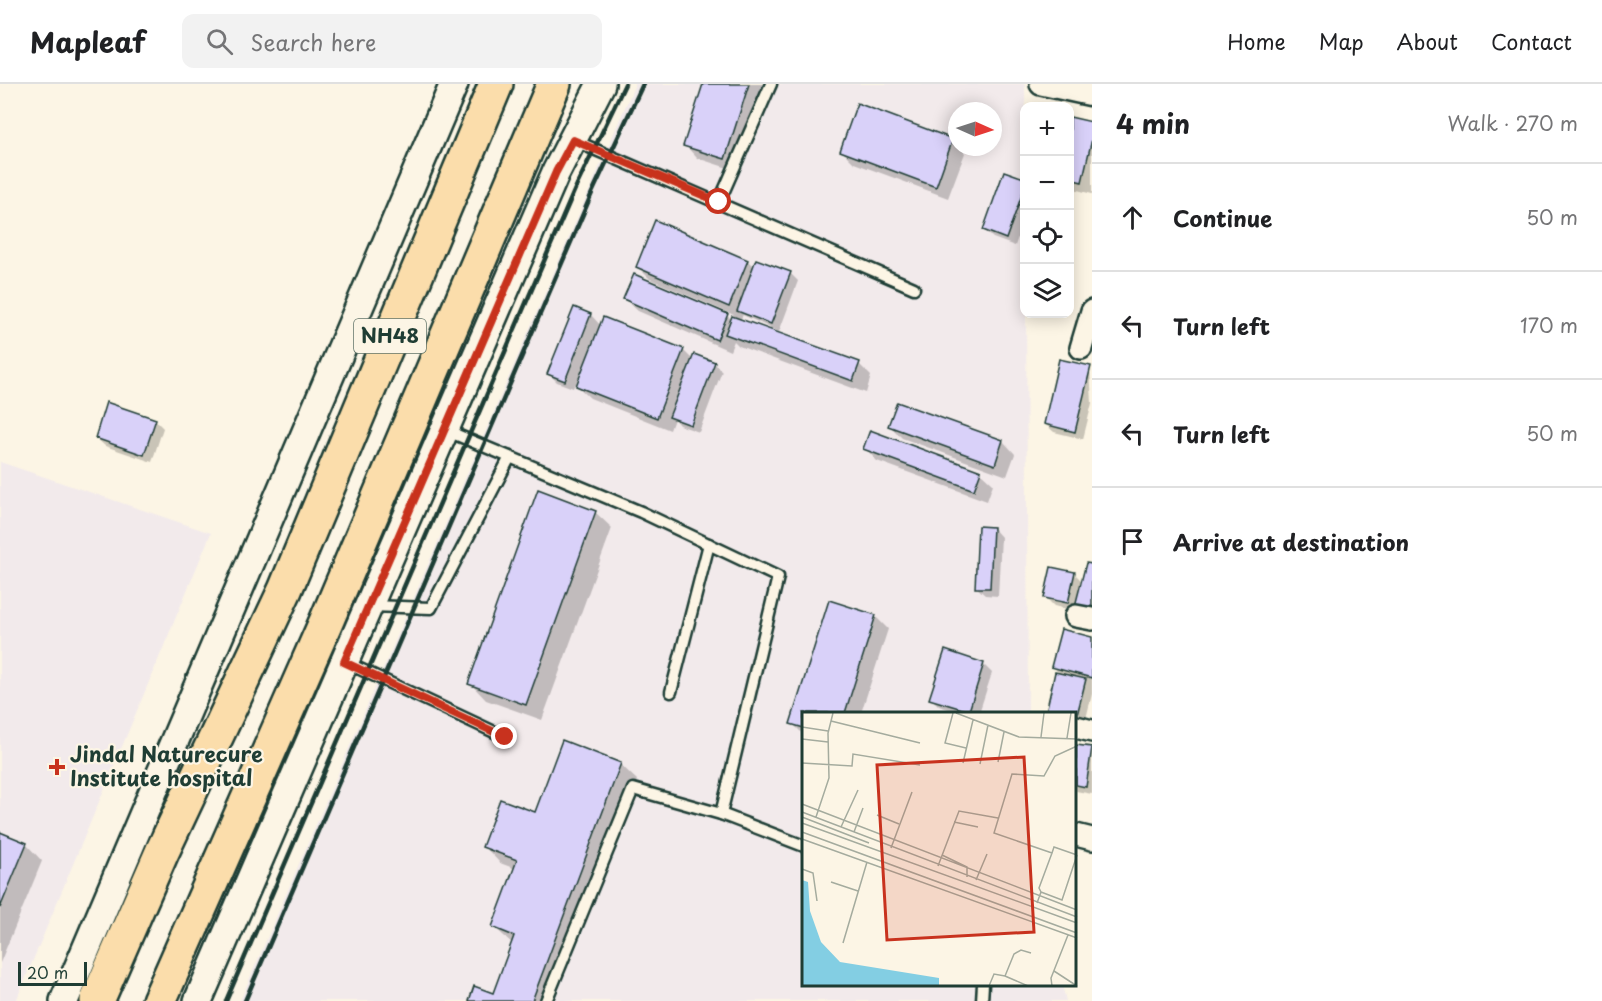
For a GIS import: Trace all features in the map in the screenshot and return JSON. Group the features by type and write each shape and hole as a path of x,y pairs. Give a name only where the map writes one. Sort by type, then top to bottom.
{"highway":[{"name":"NH48","path":"97,1001 162,852 285,590 496,84"},
{"name":"NH48","path":"159,1001 326,622 555,84"},
{"path":"530,142 564,84"}],"street":[{"path":"64,1001 454,84"},
{"path":"198,1001 556,172 601,84"},
{"path":"1041,84 1092,95"},
{"path":"1081,348 1092,311"},
{"path":"1077,727 1092,731"},
{"path":"1077,835 1092,839"}],"lane":[{"path":"719,202 771,84"},
{"path":"573,140 914,288"},
{"path":"444,430 641,512 778,577 721,814"},
{"path":"369,606 430,608 510,457"},
{"path":"671,692 709,544"},
{"path":"344,662 505,737"},
{"path":"546,1001 633,789 721,814 802,845"},
{"path":"982,1001 983,986"}],"shaded area":[{"path":"635,84 1025,84 1025,102 1020,102 1020,318 1026,318 1028,712 802,712 802,986 1062,986 1066,1001 240,1001"},
{"name":"Jindal Naturecure Institute hospital","path":"0,462 211,533 16,1001 0,1001"}],"building":[{"path":"703,84 749,84 725,159 683,146"},
{"path":"857,103 948,137 948,153 936,187 840,151"},
{"path":"1074,118 1092,122 1092,139 1082,182 1074,180"},
{"path":"1004,171 1020,177 1020,200 1006,239 983,230"},
{"path":"655,220 748,260 729,307 636,267"},
{"path":"756,259 791,272 771,324 737,311"},
{"path":"634,274 728,314 717,340 623,299"},
{"path":"574,307 591,314 565,381 547,374"},
{"path":"732,316 860,362 853,381 725,334"},
{"path":"603,317 684,349 657,418 576,386"},
{"path":"694,354 715,362 691,425 669,417"},
{"path":"1059,359 1091,366 1075,432 1044,424"},
{"path":"106,402 156,419 144,455 95,438"},
{"path":"897,402 1003,440 995,465 888,426"},
{"path":"870,430 981,471 974,490 863,449"},
{"path":"538,489 596,511 526,705 468,684"},
{"path":"978,526 993,527 990,588 975,588"},
{"path":"1086,563 1092,564 1092,610 1075,606"},
{"path":"1051,567 1075,572 1068,603 1044,598"},
{"path":"829,600 876,615 845,712 802,712 802,727 790,724"},
{"path":"1061,629 1092,637 1092,678 1051,667"},
{"path":"945,650 984,663 969,711 929,699"},
{"path":"1055,672 1086,679 1077,715 1077,712 1046,712"},
{"path":"562,740 621,763 532,1001 469,1001 474,986 493,993 514,936 492,927 517,860 482,847 500,799 535,812"},
{"path":"1077,745 1092,747 1086,787 1077,785"},
{"path":"0,832 27,843 0,908"}],"railway":[{"path":"226,1001 575,189 625,84"},
{"path":"245,1001 592,193 643,84"}],"place":[{"name":"Jindal Naturecure Institute hospital","path":"57,767"}],"route":[{"path":"505,737 344,662 556,172 573,140 719,202"}]}
